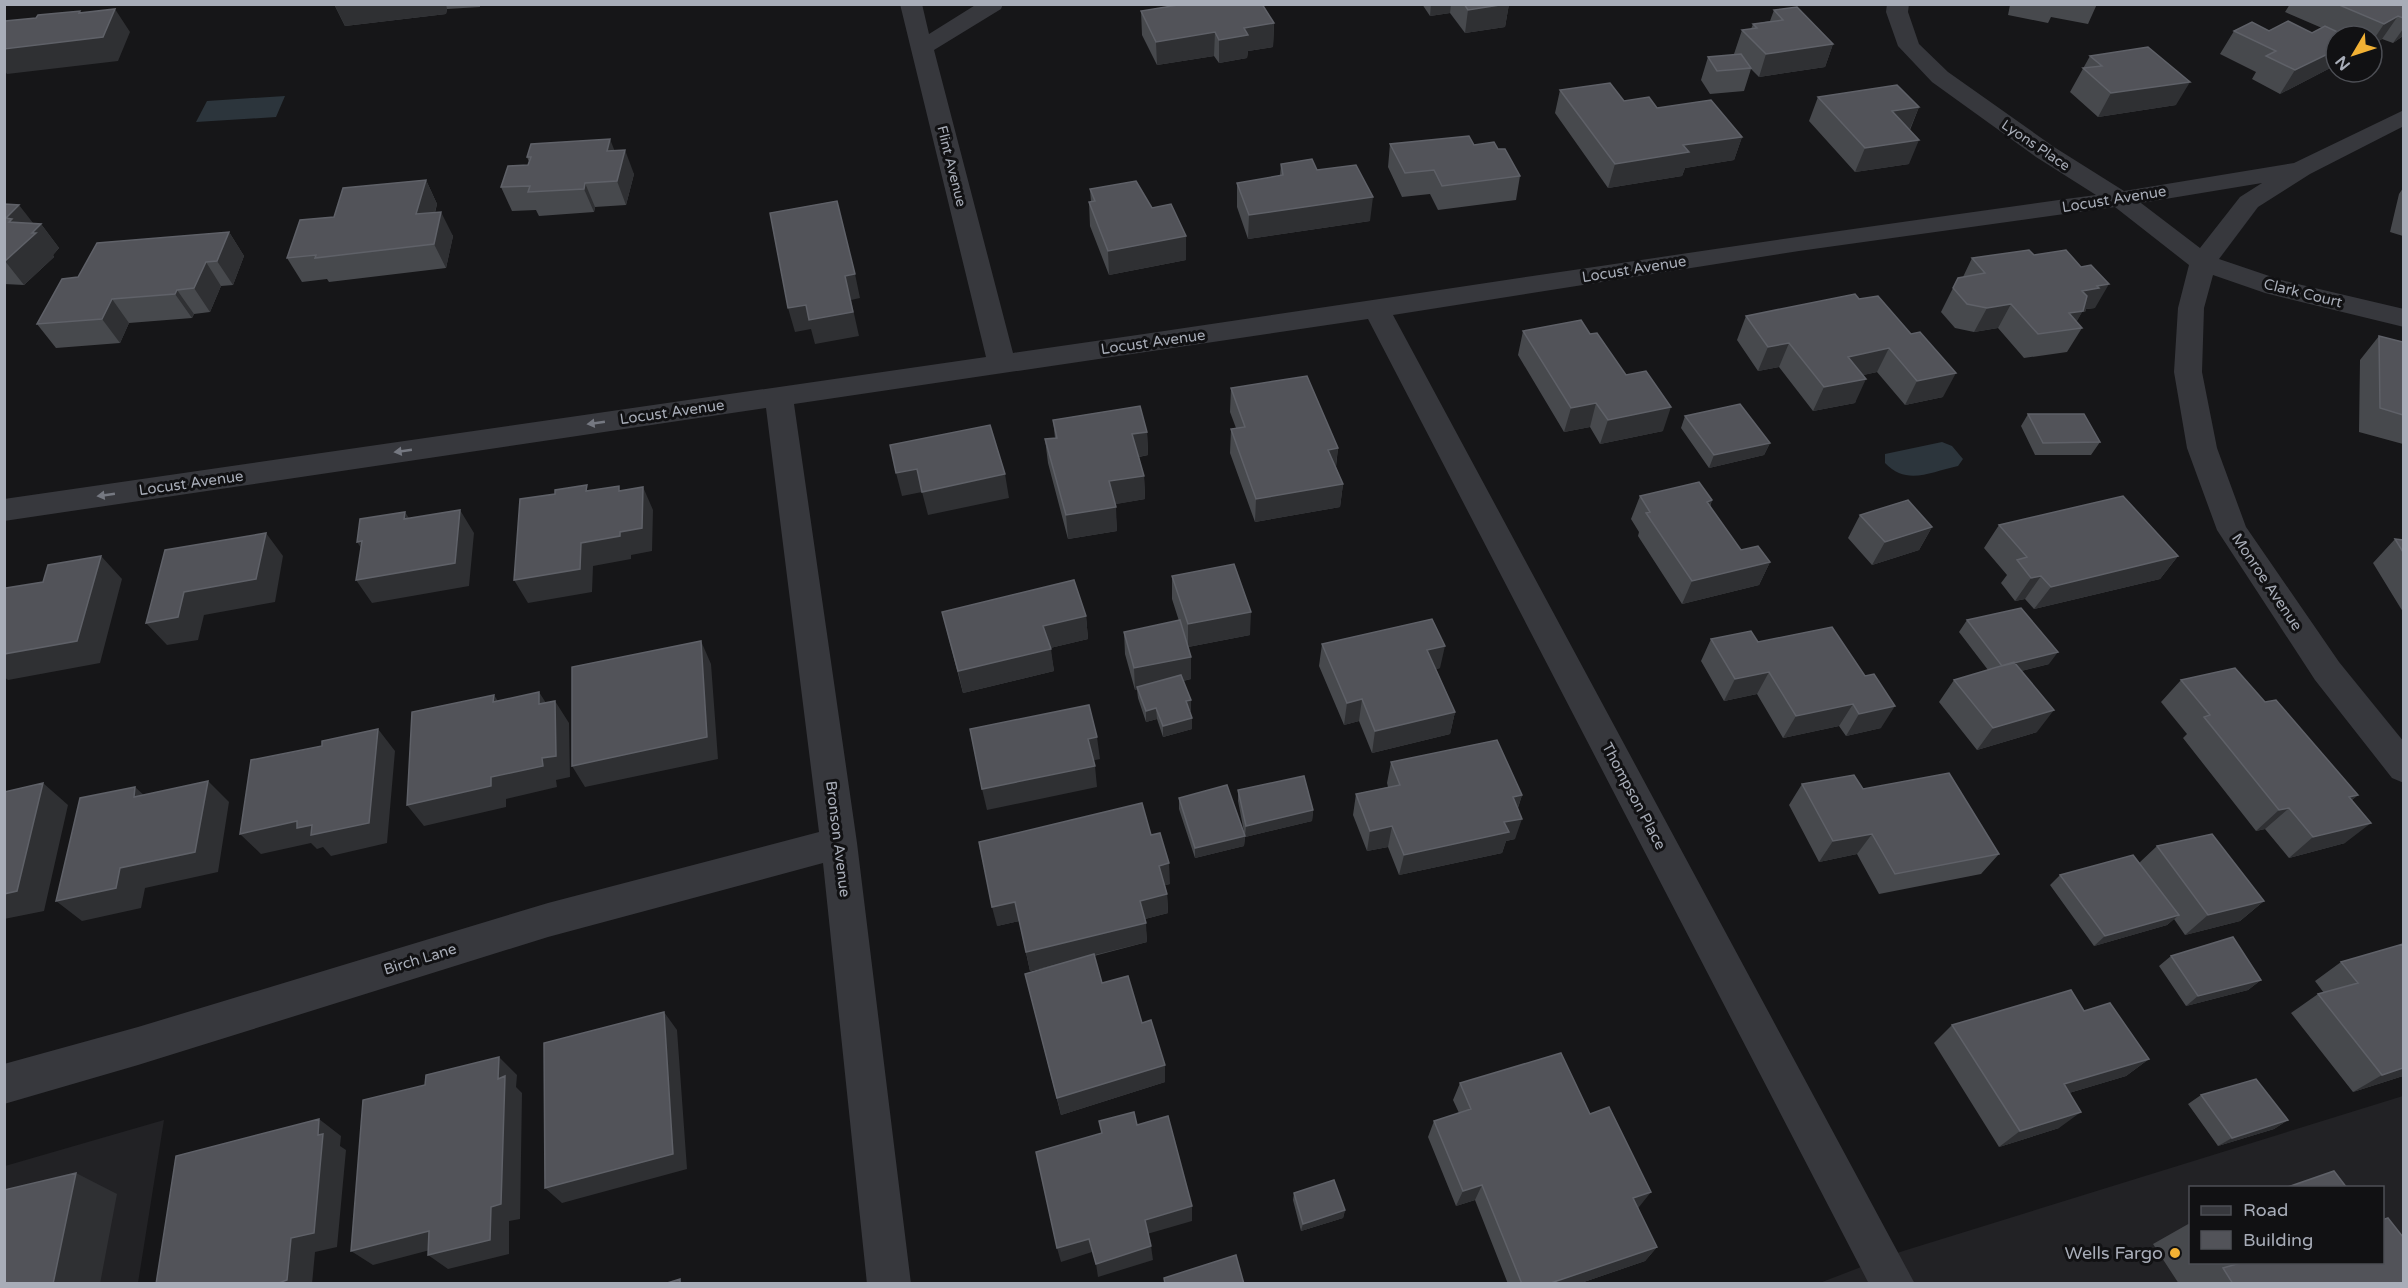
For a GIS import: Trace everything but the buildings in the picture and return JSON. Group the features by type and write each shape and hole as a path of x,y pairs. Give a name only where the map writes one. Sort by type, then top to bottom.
{"street":[{"name":"Flint Avenue","path":"911,4 1002,364"},
{"path":"922,48 993,4"},
{"name":"Lyons Place","path":"1898,4 1898,12 1909,46 1941,77 2045,152 2120,199 2203,263"},
{"name":"Monroe Avenue","path":"2403,117 2301,169 2249,202 2222,234 2203,263 2191,308 2188,372 2202,448 2232,530 2327,671 2403,768"},
{"name":"Locust Avenue","path":"4,510 1376,309 1799,243 2120,199 2301,169"},
{"name":"Clark Court","path":"2203,263 2274,287 2403,318"},
{"name":"Thompson Place","path":"1376,309 1893,1284"},
{"name":"Bronson Avenue","path":"779,396 839,843 889,1284"},
{"name":"Birch Lane","path":"4,1084 138,1046 548,920 839,843"}],"shaded area":[{"path":"285,96 276,117 196,122 207,101"},
{"path":"1942,442 1952,446 1963,459 1958,466 1910,476 1893,470 1885,463 1885,454"},
{"path":"2403,1096 2403,1283 1817,1284 1900,1252"},
{"path":"164,1120 138,1283 5,1284 5,1166"}],"place":[{"name":"Wells Fargo","path":"2175,1253"}]}
